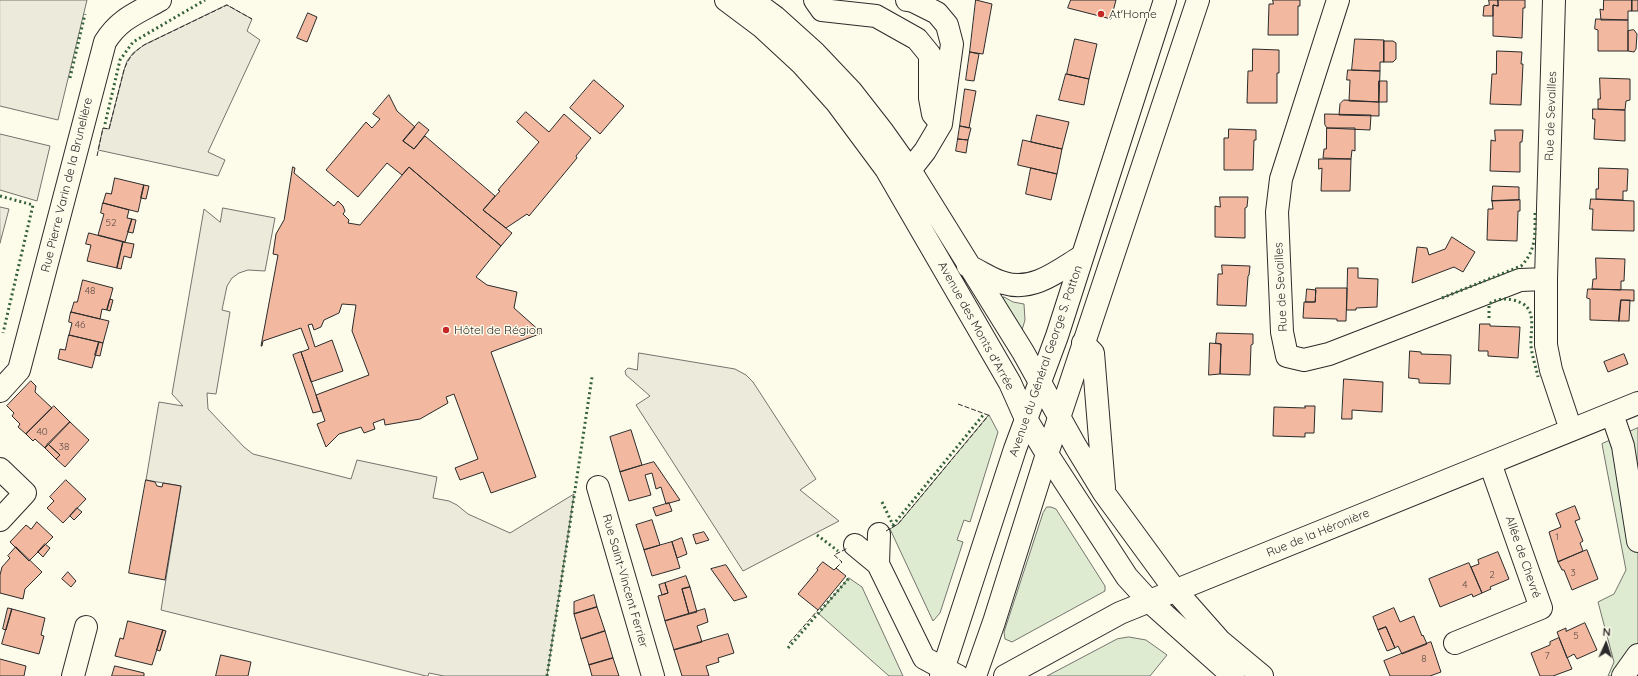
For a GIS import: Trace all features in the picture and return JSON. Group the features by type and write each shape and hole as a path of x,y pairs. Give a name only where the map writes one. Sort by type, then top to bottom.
{"street":[{"name":"Rue Pierre Varin de la Brunelière","path":"0,391 19,370 105,42 113,29 123,21 160,0"},
{"name":"Avenue des Monts d'Arrée","path":"726,0 762,27 802,64 837,103 886,169 1010,384 1026,419 1127,577 1149,602 1233,676"},
{"path":"815,0 822,10 876,16 917,39 930,56 930,98 933,114 941,124"},
{"path":"907,0 914,1 937,13 947,25 952,44 941,124 925,151 910,170"},
{"name":"Avenue du Général George S. Patton","path":"947,674 1015,449 1057,336 1081,257 1165,0"},
{"path":"975,676 994,622 1083,343 1198,0"},
{"name":"Rue de Sevailles","path":"1338,0 1281,179 1277,212 1278,249 1282,332 1287,356 1304,360 1329,354 1520,280 1546,279"},
{"name":"Rue de Sevailles","path":"1554,0 1546,279 1546,345 1551,370 1572,430"},
{"name":"Avenue des Monts d'Arrée","path":"762,2 815,53 851,91 910,170 1040,382 1076,447 1104,493 1175,590 1220,641 1262,676"},
{"name":"Avenue des Monts d'Arrée","path":"968,266 1005,284 1029,285 1047,277 1081,257"},
{"path":"1083,343 1093,352 1104,493"},
{"name":"Rue de la Héronière","path":"1005,676 1120,613 1638,403"},
{"path":"1612,414 1623,446 1638,541"},
{"name":"Allée de Chevré","path":"1455,643 1541,608 1490,463"},
{"path":"0,469 25,493 0,520"},
{"name":"Rue Saint-Vincent Ferrier","path":"598,487 653,676"},
{"path":"878,564 879,534"},
{"path":"855,545 878,564 924,658 947,674"},
{"path":"73,676 86,627"},
{"path":"1623,676 1638,655"}],"green space":[{"path":"1004,297 1013,302 1024,304 1025,320 1022,330 1003,299"},
{"path":"989,415 998,432 970,522 964,520 957,540 963,542 940,613 933,621 890,529 898,524"},
{"path":"1638,428 1638,676 1608,676 1614,662 1598,602 1614,594 1626,570 1602,444"},
{"path":"1047,507 1056,509 1105,586 1105,591 1012,642 1005,639 1004,632 1043,513"},
{"path":"849,578 862,587 903,676 889,676 819,614"},
{"path":"1129,637 1146,640 1167,655 1150,676 1047,676 1117,639"}],"shaded area":[{"path":"0,0 87,0 58,120 0,106"},
{"path":"227,5 252,19 247,31 260,40 208,152 225,160 218,176 98,150 103,128 109,129 124,70 127,61 133,53 144,45"},
{"path":"0,134 50,146 37,201 0,190"},
{"path":"0,207 9,209 0,243"},
{"path":"223,208 275,218 265,271 248,270 239,273 232,278 227,286 222,310 230,312 216,394 207,393 208,409 244,447 253,454 351,479 357,460 437,477 433,498 449,501 457,505 468,514 510,533 574,494 547,676 444,676 429,673 428,676 426,676 161,610 181,486 146,480 159,402 183,406 172,394 204,209 220,222"},
{"path":"639,353 735,369 746,375 753,382 816,479 800,490 839,521 743,571 636,405 650,396 626,375 625,371 628,368 637,370"}],"building":[{"path":"976,0 992,4 983,54 970,52"},
{"name":"At'Home","path":"1071,0 1116,0 1111,19 1068,8"},
{"path":"1273,0 1300,0 1300,6 1298,6 1298,35 1268,35 1269,4 1273,4"},
{"path":"1489,0 1498,0 1498,6 1493,5 1493,16 1483,16 1484,6 1489,5"},
{"path":"1498,0 1525,0 1525,8 1523,8 1522,38 1493,36 1493,5 1498,6"},
{"path":"1604,0 1632,0 1632,11 1628,11 1628,20 1601,20 1600,9 1603,10"},
{"path":"1632,0 1638,0 1638,11 1632,11"},
{"path":"308,13 317,17 307,42 297,38"},
{"path":"1596,19 1628,20 1628,51 1598,51 1598,30 1595,29"},
{"path":"1634,30 1637,34 1636,49 1634,52 1628,51 1628,31"},
{"path":"1075,39 1097,44 1089,79 1067,74"},
{"path":"1355,39 1384,40 1384,62 1380,62 1380,71 1352,70"},
{"path":"1384,41 1393,41 1396,43 1396,59 1393,62 1384,62"},
{"path":"1253,49 1279,50 1277,103 1247,103 1248,71 1252,71"},
{"path":"1497,51 1522,52 1521,64 1523,64 1521,105 1490,104 1492,74 1496,74"},
{"path":"970,52 979,54 974,81 966,80"},
{"path":"1348,70 1380,71 1379,102 1349,101 1350,80 1347,80"},
{"path":"1066,74 1089,79 1084,105 1059,100"},
{"path":"1600,78 1630,79 1630,100 1626,101 1625,110 1598,109 1598,99 1600,99"},
{"path":"594,80 624,106 600,134 570,108"},
{"path":"1379,81 1387,81 1387,102 1379,102"},
{"path":"965,89 976,91 969,128 960,126"},
{"path":"389,95 397,111 415,127 403,141 414,149 425,136 495,196 483,210 512,233 501,246 409,167 402,175 387,163 358,197 326,170 366,122 372,128 380,119 373,114"},
{"path":"1344,100 1379,102 1379,116 1339,115 1340,104"},
{"path":"1593,109 1625,110 1625,141 1594,139 1595,119 1593,119"},
{"path":"526,112 549,132 564,114 591,138 576,156 577,158 529,216 527,214 506,228 483,210 539,142 517,122"},
{"path":"1325,114 1371,115 1370,130 1327,128 1325,125"},
{"path":"1037,115 1069,122 1062,149 1031,142"},
{"path":"419,122 429,130 414,149 403,141"},
{"path":"960,126 971,128 968,140 958,139"},
{"path":"1327,128 1355,128 1355,151 1352,150 1351,159 1323,158 1324,149 1326,149"},
{"path":"1229,129 1256,130 1256,140 1254,140 1253,170 1224,170 1224,138 1228,138"},
{"path":"1495,130 1523,130 1522,142 1520,142 1520,172 1490,171 1491,140 1495,141"},
{"path":"958,139 968,140 966,153 956,151"},
{"path":"1023,140 1062,149 1057,174 1018,165"},
{"path":"1319,159 1351,159 1350,191 1321,191 1322,168 1319,169"},
{"name":"Hôtel de Région","path":"293,167 295,168 294,173 334,206 338,201 343,206 345,211 343,214 349,220 348,223 360,225 409,167 501,246 476,277 487,285 517,292 514,308 542,333 491,352 536,477 491,493 483,472 460,480 455,468 478,459 454,394 446,397 448,403 420,419 385,425 384,419 373,423 375,429 364,433 361,427 339,434 326,447 317,424 325,421 316,395 369,375 352,331 356,305 342,304 339,313 324,320 321,327 314,330 312,324 308,325 315,347 332,340 343,371 311,382 301,352 309,349 301,328 263,341 261,346 278,255 273,254 276,234 284,220"},
{"path":"1031,168 1057,174 1051,200 1026,194"},
{"path":"1599,168 1628,169 1627,191 1623,191 1623,200 1596,199"},
{"path":"115,178 144,185 138,212 103,203 106,193 111,194"},
{"path":"144,185 149,186 146,199 141,198"},
{"path":"1493,186 1519,187 1519,200 1492,201"},
{"path":"1220,197 1248,197 1247,207 1245,208 1245,238 1215,237 1215,206 1220,207"},
{"path":"1591,199 1634,201 1634,231 1592,230 1593,209 1590,209"},
{"path":"1520,200 1517,241 1487,240 1488,209 1493,209 1492,201"},
{"path":"103,203 129,210 127,218 132,219 125,242 98,235 104,214 101,213"},
{"path":"132,219 136,220 133,233 128,232"},
{"path":"89,233 123,242 117,268 87,261 91,245 86,244"},
{"path":"1452,237 1475,252 1463,272 1454,267 1412,283 1417,247 1427,248 1429,255 1445,249"},
{"path":"123,242 134,244 131,258 124,256 121,269 117,268"},
{"path":"1596,258 1625,259 1624,281 1621,281 1621,290 1592,289 1593,279 1596,279"},
{"path":"1222,265 1250,266 1246,306 1217,305 1218,274 1222,274"},
{"path":"1348,268 1358,268 1358,278 1378,279 1377,307 1347,310"},
{"path":"83,280 113,288 107,310 102,309 100,319 71,312 74,302 77,302"},
{"path":"1316,288 1347,288 1346,321 1337,321 1337,319 1303,318 1304,302 1315,302"},
{"path":"1307,289 1316,290 1315,302 1306,302"},
{"path":"1588,289 1634,290 1634,301 1621,300 1619,321 1590,320 1590,299 1587,298"},
{"path":"110,299 113,300 110,311 107,310"},
{"path":"1621,300 1630,300 1629,321 1619,321"},
{"path":"71,312 109,321 103,343 69,335 72,323 69,322"},
{"path":"1480,324 1490,324 1490,326 1520,327 1518,358 1488,356 1488,351 1479,351"},
{"path":"1217,333 1253,334 1250,375 1220,374 1221,344 1216,343"},
{"path":"69,335 99,342 92,368 58,359 60,349 65,350"},
{"path":"99,342 103,343 100,356 95,355"},
{"path":"1210,343 1221,344 1220,374 1209,375"},
{"path":"1410,351 1421,352 1421,354 1451,355 1450,384 1419,383 1419,379 1409,378"},
{"path":"301,352 321,411 313,413 293,355"},
{"path":"1624,354 1628,364 1608,372 1604,362"},
{"path":"1344,379 1383,382 1382,412 1352,410 1352,419 1342,419"},
{"path":"31,381 36,386 35,392 52,408 26,434 18,427 20,424 12,416 14,413 7,406"},
{"path":"54,406 70,422 45,448 35,439 33,441 26,434"},
{"path":"1305,406 1315,406 1314,433 1305,433 1305,437 1273,436 1274,407 1305,408"},
{"path":"70,422 89,440 65,467 56,459 60,455 48,444"},
{"path":"631,430 642,465 620,472 610,437"},
{"path":"48,444 60,455 56,459 45,448"},
{"path":"654,462 680,500 666,504 661,487 656,489 652,473 645,475 651,495 629,501 620,472"},
{"path":"66,480 86,499 63,523 47,508 54,501 50,497"},
{"path":"146,480 155,482 157,486 162,487 163,483 181,486 165,580 129,573"},
{"path":"669,503 672,511 656,516 653,508"},
{"path":"1575,506 1580,519 1575,521 1583,541 1580,543 1583,551 1558,562 1549,532 1561,527 1556,514"},
{"path":"77,508 82,512 74,520 70,516"},
{"path":"652,520 660,545 644,550 636,525"},
{"path":"37,522 53,537 29,561 10,542 26,525 31,529"},
{"path":"704,532 709,540 696,544 693,535"},
{"path":"682,538 687,554 677,558 672,542"},
{"path":"672,542 680,568 652,576 644,550"},
{"path":"45,544 50,548 43,557 38,552"},
{"path":"16,547 42,572 25,589 23,599 0,593 0,575 2,567 10,558 8,556"},
{"path":"1587,550 1598,579 1572,590 1564,570 1562,570 1558,562"},
{"path":"1498,552 1509,579 1490,587 1491,589 1482,593 1471,567 1479,564 1478,560"},
{"path":"823,562 834,570 836,568 846,576 818,610 798,594"},
{"path":"1469,563 1482,593 1473,597 1472,594 1440,607 1429,579"},
{"path":"726,565 747,597 734,601 711,569"},
{"path":"68,572 76,581 71,587 62,579"},
{"path":"686,576 690,587 682,589 689,614 665,621 658,596 668,593 665,583"},
{"path":"665,583 668,593 662,595 659,585"},
{"path":"690,587 697,612 689,614 682,589"},
{"path":"594,595 597,607 574,614 574,602"},
{"path":"597,607 605,631 581,639 574,614"},
{"path":"8,608 12,609 6,630 3,629"},
{"path":"1394,608 1400,622 1414,616 1427,644 1402,654 1398,646 1395,648 1386,627 1378,630 1373,617"},
{"path":"12,609 45,618 41,635 44,636 39,654 2,644"},
{"path":"705,609 708,622 697,626 702,642 674,650 665,621"},
{"path":"128,621 163,630 152,665 115,656 120,638 123,639"},
{"path":"1585,623 1597,650 1577,659 1574,654 1567,658 1557,632 1566,628 1566,631"},
{"path":"1386,627 1395,648 1387,651 1378,630"},
{"path":"163,630 166,631 160,651 157,650"},
{"path":"605,631 613,658 589,665 581,639"},
{"path":"728,634 734,653 718,658 719,662 706,666 709,676 682,676 674,650"},
{"path":"1559,638 1572,669 1553,676 1540,676 1531,653 1550,645 1550,642"},
{"path":"1431,642 1441,672 1430,676 1390,676 1384,661"},
{"path":"221,655 251,662 248,676 216,676"},
{"path":"613,658 619,676 592,676 589,665"},
{"path":"0,659 26,666 24,676 0,676"},
{"path":"115,666 144,673 144,676 112,676"}],"hedge":[{"path":"105,124 120,60 133,42 205,0"},
{"path":"70,78 85,14"},
{"path":"0,196 33,205 3,333"},
{"path":"1442,298 1521,266 1530,254 1534,240 1535,212"},
{"path":"1489,318 1489,304 1498,300 1513,300 1527,307 1530,312 1532,324 1532,354 1538,377"},
{"path":"547,676 592,377"},
{"path":"882,502 893,525 984,414"},
{"path":"817,535 838,551"},
{"path":"788,648 849,578"}],"fence":[{"path":"97,156 103,128 109,129 124,70 129,59 137,50 144,45 227,5 252,19"},
{"path":"958,404 988,415"},
{"path":"886,531 898,524 989,415"},
{"path":"836,568 842,562 834,555 848,548"},
{"path":"789,643 818,610"}],"place":[{"name":"At'Home","path":"1101,14"},
{"name":"Hôtel de Région","path":"446,330"}]}
